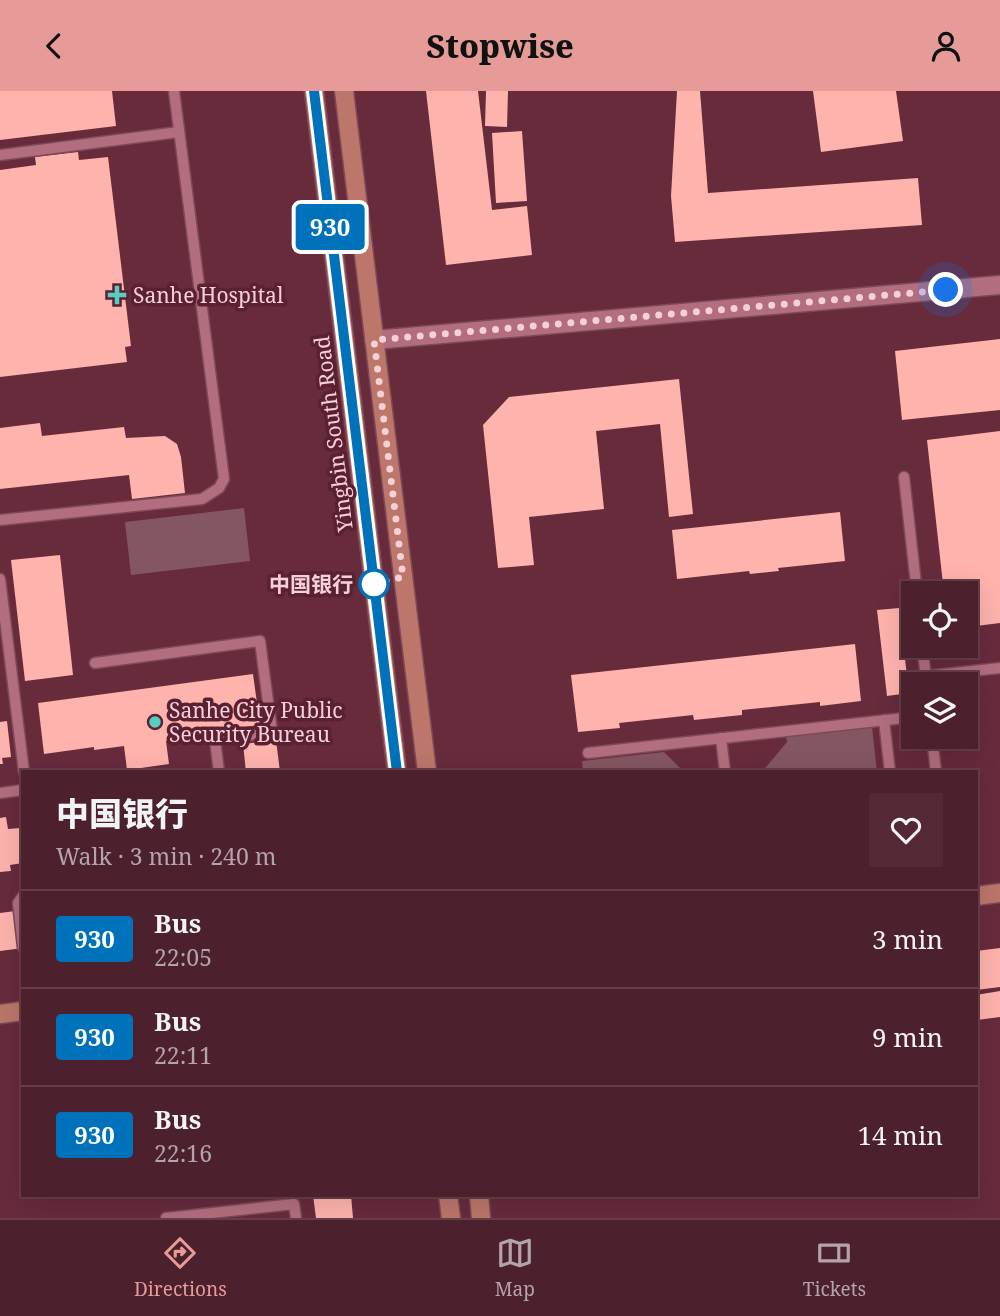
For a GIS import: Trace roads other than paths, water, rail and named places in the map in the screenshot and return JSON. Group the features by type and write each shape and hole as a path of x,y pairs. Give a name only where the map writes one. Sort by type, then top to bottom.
{"main road":[{"name":"Yingbin South Road","path":"314,91 397,770"},
{"path":"344,91 427,770"},
{"path":"978,896 1000,893"},
{"path":"0,1014 21,1011"},
{"path":"448,1197 451,1218"},
{"path":"479,1197 481,1218"}],"street":[{"path":"374,340 1000,285"}],"lane":[{"path":"0,520 202,499 219,488 224,479 174,91"},
{"path":"0,155 179,132"},
{"path":"904,477 916,581"},
{"path":"0,579 24,770"},
{"path":"95,663 260,641 272,732 215,740 219,770"},
{"path":"975,672 1000,668"},
{"path":"0,675 12,674"},
{"path":"588,753 901,718"},
{"path":"884,720 890,770"},
{"path":"721,738 725,770"},
{"path":"933,749 936,770"},
{"path":"0,793 21,790"},
{"path":"21,899 18,903 21,929"},
{"path":"166,1218 294,1204 296,1218"}],"place":[{"name":"Sanhe Hospital","path":"117,295"},
{"name":"中国银行","path":"374,584"},
{"name":"Sanhe City Public Security Bureau","path":"155,722"}]}
